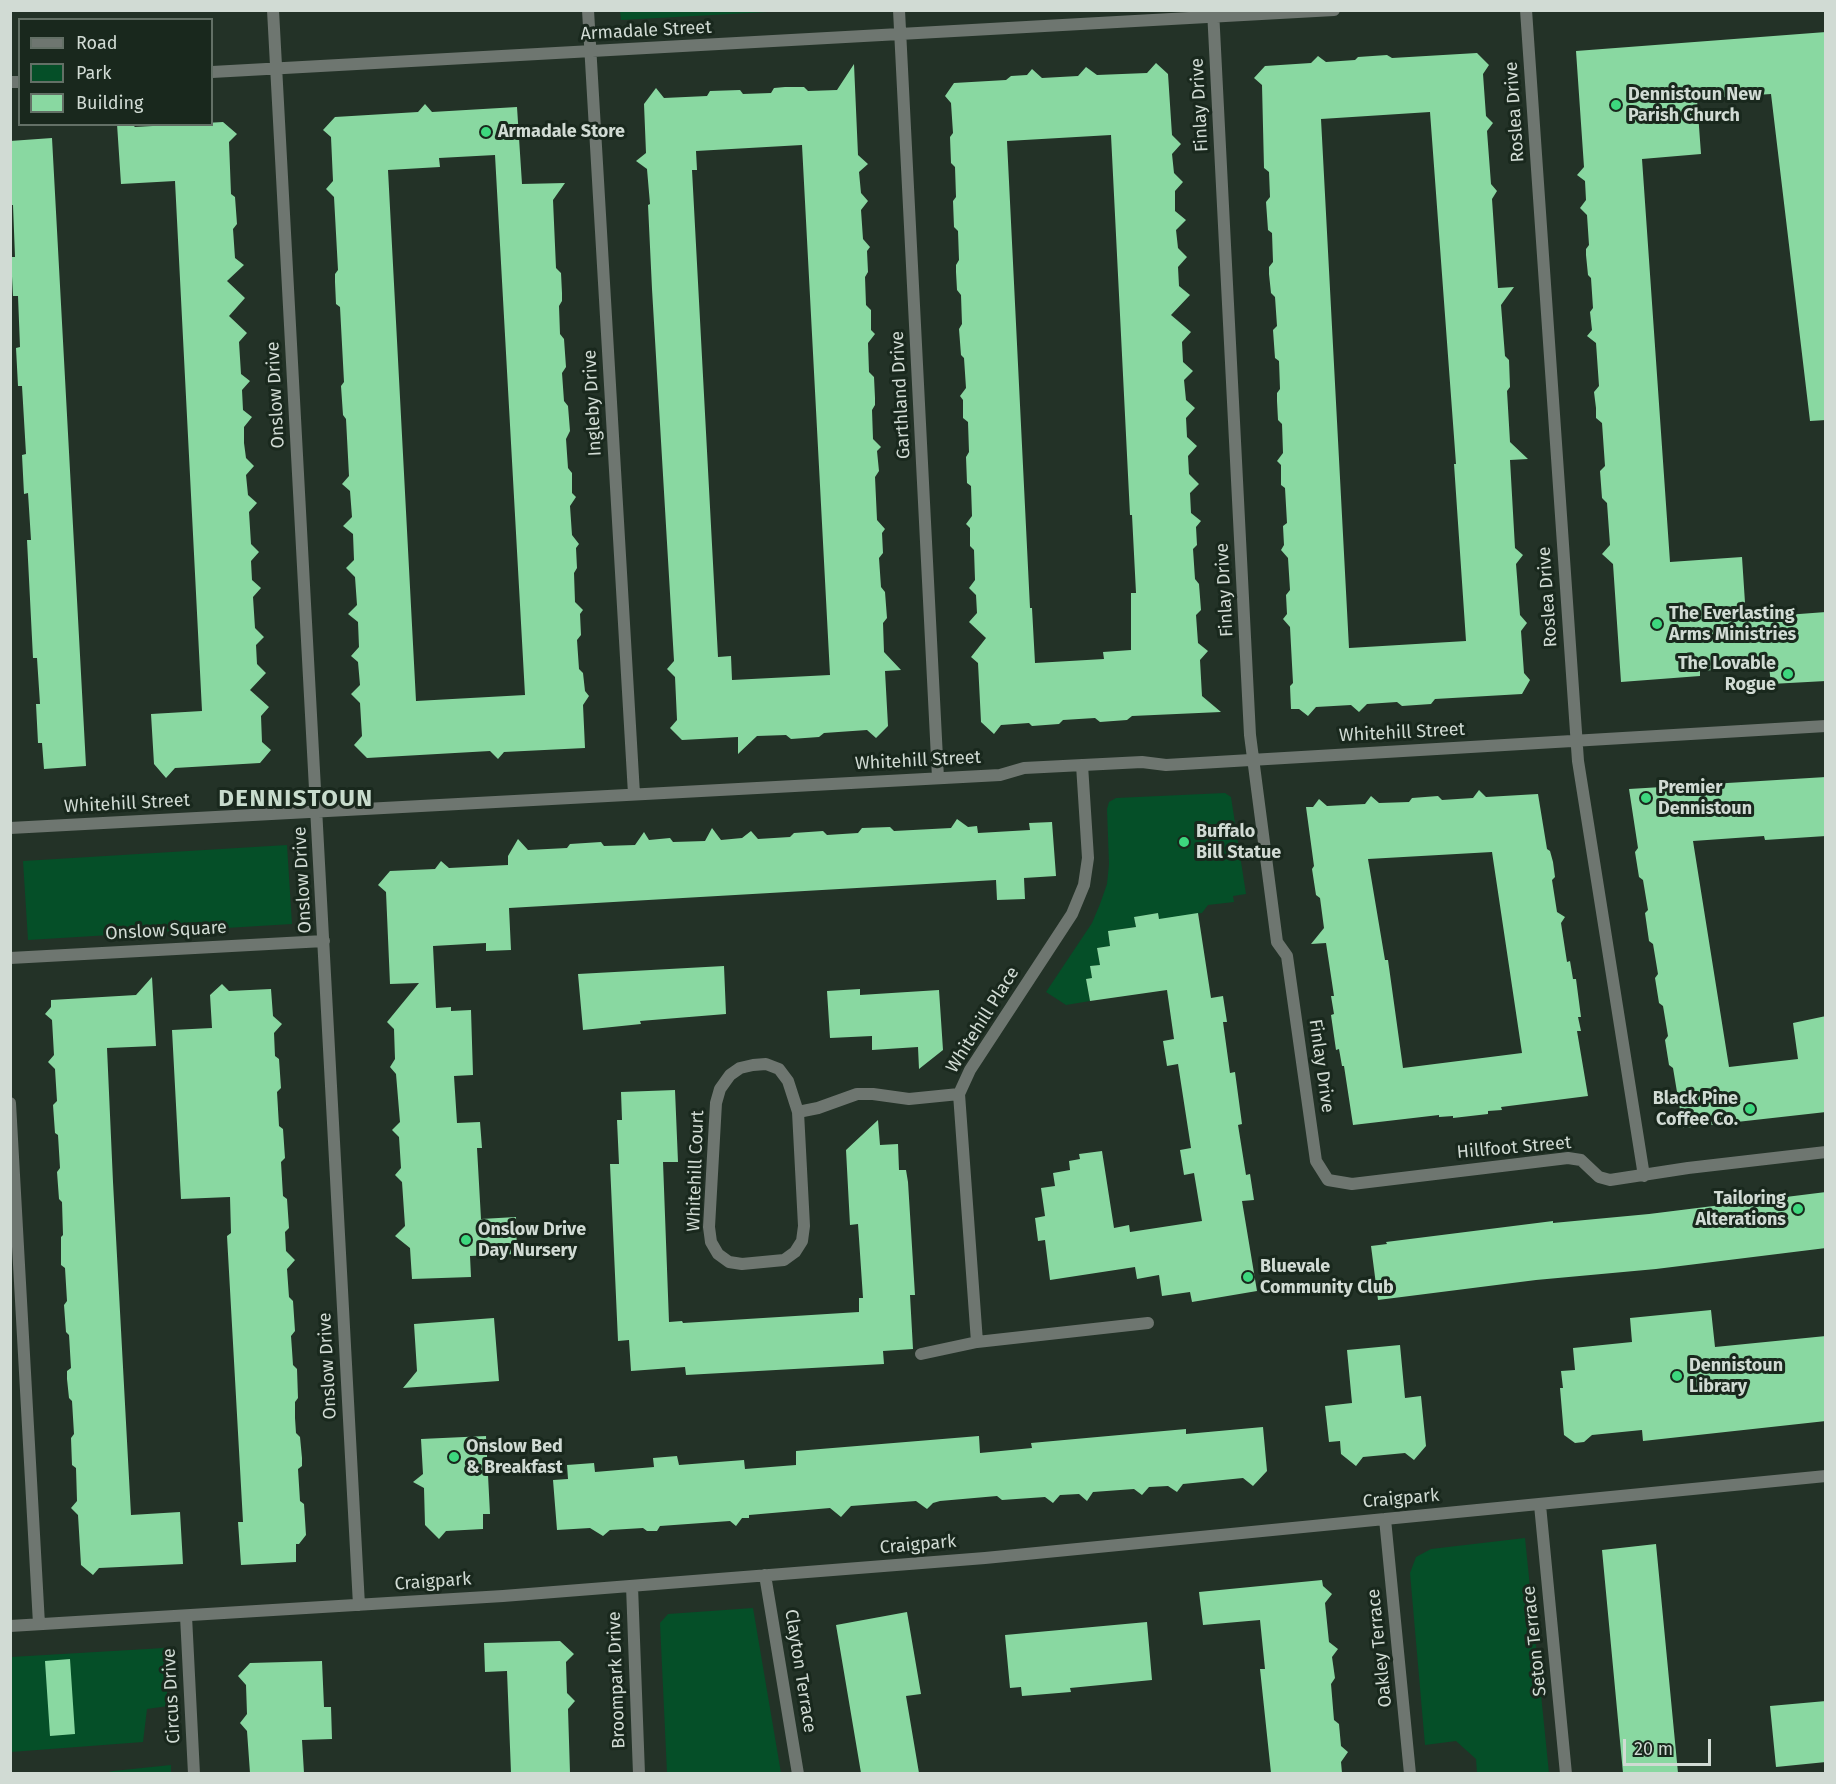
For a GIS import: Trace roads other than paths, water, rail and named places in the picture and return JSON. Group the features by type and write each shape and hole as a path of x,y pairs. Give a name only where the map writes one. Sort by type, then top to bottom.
{"street":[{"name":"Onslow Drive","path":"273,10 359,1605"},
{"name":"Ingleby Drive","path":"588,10 634,794"},
{"name":"Garthland Drive","path":"899,10 938,778"},
{"name":"Armadale Street","path":"213,72 901,35 1213,14 1334,10"},
{"name":"Roslea Drive","path":"1526,10 1576,741 1644,1176"},
{"name":"Finlay Drive","path":"1213,14 1253,760 1277,942 1287,956 1316,1161"},
{"name":"Whitehill Street","path":"10,828 1000,775 1024,768 1142,762 1166,765 1826,726"},
{"name":"Whitehill Place","path":"977,1342 959,1094 970,1070 1072,914 1084,885 1088,858 1082,765"},
{"name":"Onslow Square","path":"10,958 324,941"},
{"name":"Whitehill Court","path":"766,1064 779,1069 788,1081 798,1112 804,1227 802,1241 795,1252 784,1260 742,1264 729,1262 718,1254 711,1242 709,1227 716,1103 720,1089 730,1075 740,1068 766,1064"},
{"path":"798,1112 818,1108 857,1094 909,1099 959,1094"},
{"path":"10,1103 39,1624"},
{"name":"Hillfoot Street","path":"1316,1161 1328,1180 1352,1184 1568,1158 1581,1160 1599,1177 1610,1180 1688,1168 1826,1152"},
{"path":"921,1354 977,1342 1148,1323"},
{"name":"Craigpark","path":"10,1626 632,1586 1120,1546 1826,1476"},
{"name":"Seton Terrace","path":"1540,1505 1566,1773"},
{"name":"Oakley Terrace","path":"1385,1519 1410,1773"},
{"name":"Clayton Terrace","path":"765,1575 798,1773"},
{"name":"Broompark Drive","path":"632,1586 639,1773"},
{"name":"Circus Drive","path":"186,1616 194,1773"}],"place":[{"name":"Dennistoun New Parish Church","path":"1616,105"},
{"name":"Armadale Store","path":"486,132"},
{"name":"The Everlasting Arms Ministries","path":"1657,624"},
{"name":"The Lovable Rogue","path":"1788,674"},
{"name":"Premier Dennistoun","path":"1646,798"},
{"name":"Buffalo Bill Statue","path":"1184,842"},
{"name":"Black Pine Coffee Co.","path":"1750,1109"},
{"name":"Tailoring Alterations","path":"1798,1209"},
{"name":"Onslow Drive Day Nursery","path":"466,1240"},
{"name":"Bluevale Community Club","path":"1248,1277"},
{"name":"Dennistoun Library","path":"1677,1376"},
{"name":"Onslow Bed & Breakfast","path":"454,1457"}],"district":[{"name":"DENNISTOUN","path":"296,799"}]}
